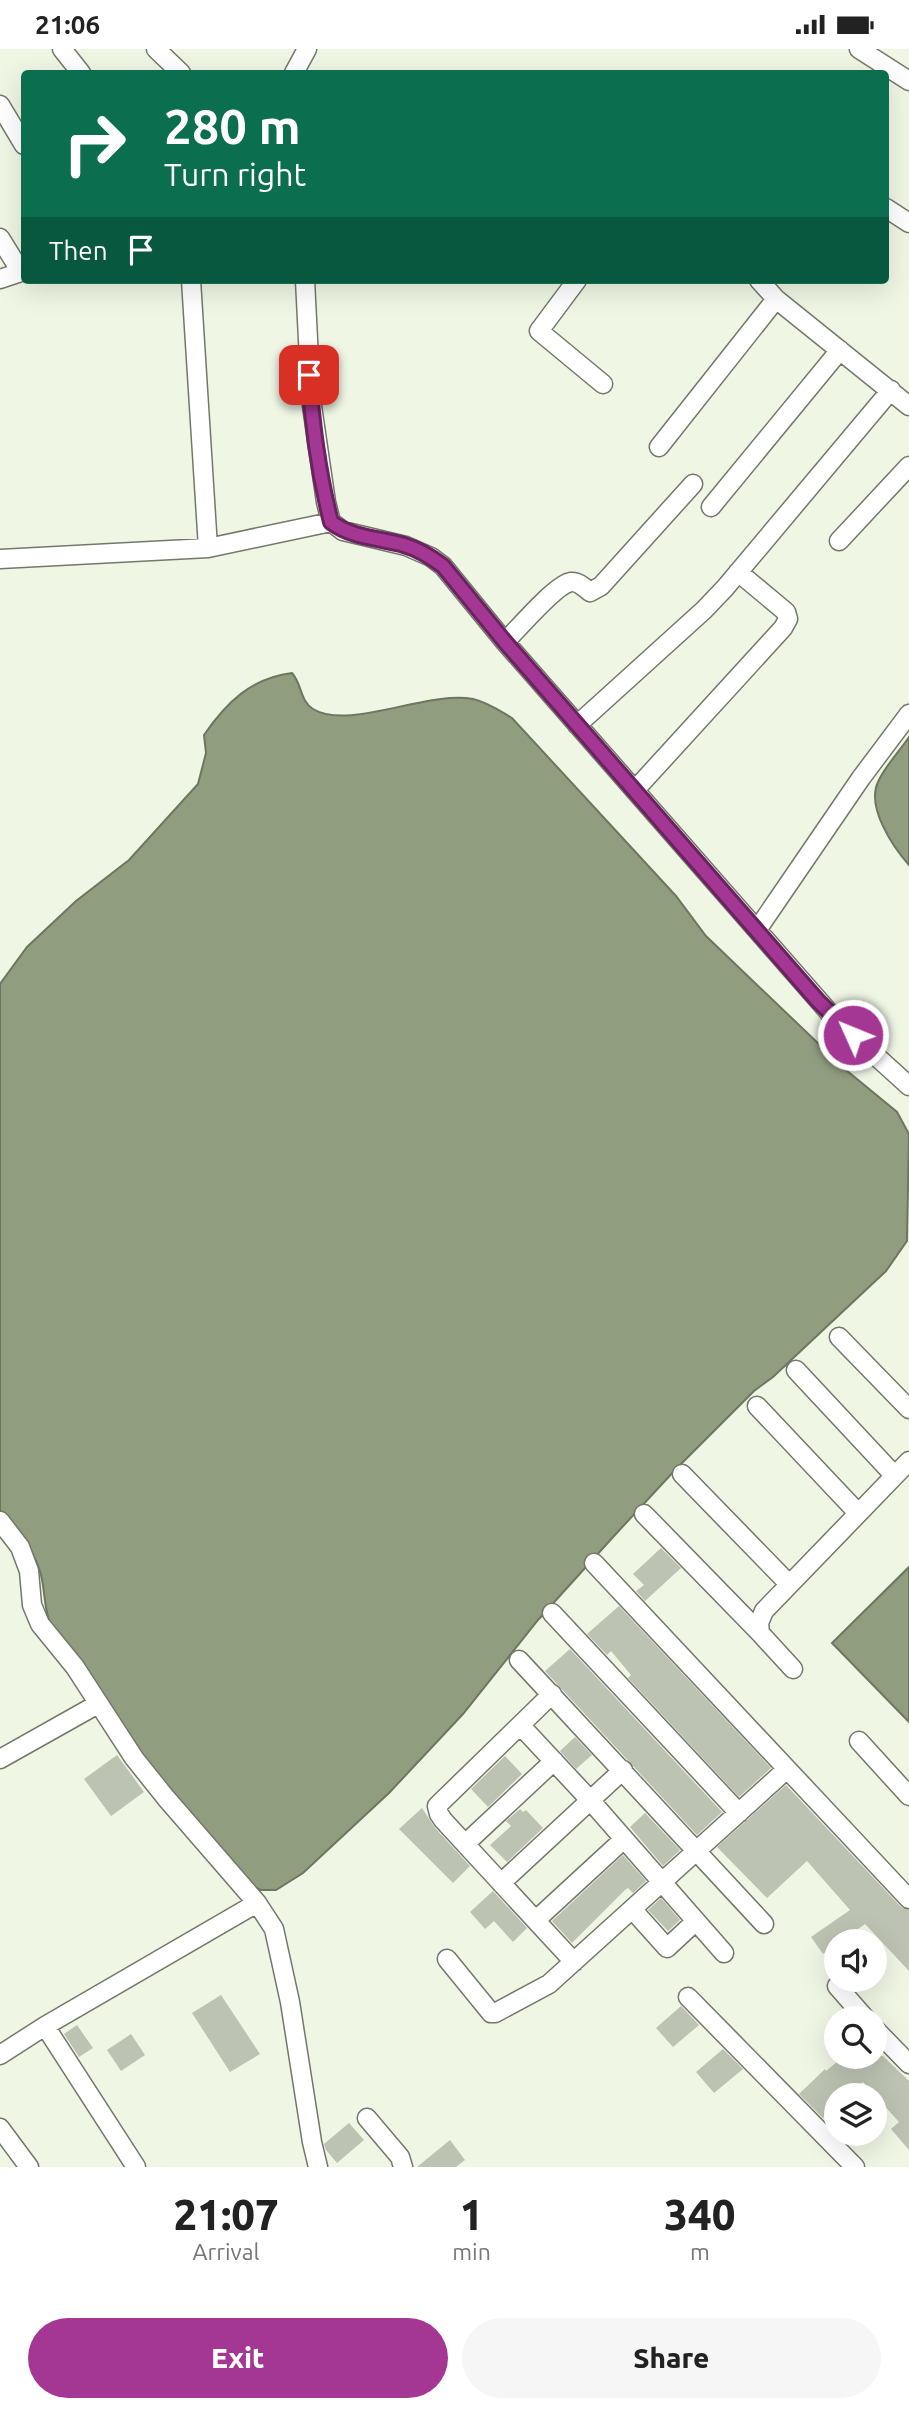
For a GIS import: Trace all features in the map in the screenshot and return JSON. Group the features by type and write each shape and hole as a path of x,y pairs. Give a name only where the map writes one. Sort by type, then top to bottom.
{"street":[{"path":"62,49 79,70"},
{"path":"156,49 178,70"},
{"path":"296,70 307,49"},
{"path":"859,49 909,81"},
{"path":"0,105 21,140"},
{"path":"889,210 909,223"},
{"path":"0,237 21,268"},
{"path":"0,279 21,272"},
{"path":"191,284 208,548"},
{"path":"305,284 311,399 331,522 343,531 406,545 443,566 505,642 834,1018 909,1086"},
{"path":"574,284 539,331 603,384"},
{"path":"763,284 776,299 909,406"},
{"path":"659,447 776,299"},
{"path":"712,507 840,350"},
{"path":"578,725 704,610 891,390"},
{"path":"839,541 909,466"},
{"path":"505,642 564,585 578,583 590,592 601,586 692,484"},
{"path":"0,559 208,548 331,522"},
{"path":"635,790 783,628 788,619 786,612 738,572"},
{"path":"757,930 909,714"},
{"path":"839,1337 909,1409"},
{"path":"796,1370 894,1475"},
{"path":"757,1406 858,1513"},
{"path":"760,1633 759,1623 764,1611 909,1461"},
{"path":"682,1475 789,1584"},
{"path":"644,1514 793,1669"},
{"path":"0,1521 20,1548 29,1571 32,1605 40,1624 75,1667 134,1758 257,1903 274,1929 283,1966 318,2167"},
{"path":"594,1563 909,1899"},
{"path":"552,1613 739,1813"},
{"path":"519,1660 764,1924"},
{"path":"552,1694 438,1806 439,1814 574,1962"},
{"path":"0,1759 98,1704"},
{"path":"521,1726 590,1800 724,1953"},
{"path":"859,1741 909,1796"},
{"path":"466,1844 554,1761"},
{"path":"447,1959 487,2009 495,2013 548,1984 788,1769"},
{"path":"501,1883 623,1770"},
{"path":"536,1920 624,1839"},
{"path":"0,2055 257,1903"},
{"path":"632,1909 667,1948 696,1921"},
{"path":"841,1992 854,2006"},
{"path":"688,1997 855,2167"},
{"path":"45,2026 136,2167"},
{"path":"887,2041 909,2064"},
{"path":"367,2118 400,2157 403,2167"},
{"path":"0,2128 29,2167"}],"shaded area":[{"path":"292,673 309,706 328,715 368,713 455,698 478,700 512,718 676,896 706,936 846,1070 897,1112 909,1134 907,1241 886,1271 773,1377 754,1391 676,1469 538,1620 463,1714 389,1793 303,1873 276,1890 261,1890 252,1886 152,1769 52,1629 38,1566 24,1541 0,1510 0,984 27,947 76,901 129,860 198,784 206,753 204,735 221,713 252,686"},
{"path":"909,737 909,865 883,826 878,815 875,792 884,770"},
{"path":"909,1567 909,1722 832,1643"}],"building":[{"path":"661,1548 681,1568 645,1601 636,1591 644,1585 633,1574"},
{"path":"619,1606 771,1768 739,1797 628,1678 631,1675 611,1651 607,1655 587,1634"},
{"path":"570,1649 722,1812 697,1835 545,1671"},
{"path":"575,1737 592,1755 576,1769 560,1751"},
{"path":"117,1755 144,1792 111,1816 84,1779"},
{"path":"505,1756 522,1774 488,1807 471,1789"},
{"path":"786,1785 901,1907 909,1910 909,1971 887,1948 887,1929 870,1929 865,1924 858,1929 824,1929 823,1954 811,1937 850,1910 807,1861 767,1898 717,1847"},
{"path":"422,1808 435,1828 470,1866 453,1883 399,1829"},
{"path":"520,1809 523,1812 526,1810 543,1828 507,1862 490,1845 511,1826 506,1821"},
{"path":"645,1813 680,1850 663,1866 630,1827"},
{"path":"623,1855 646,1881 633,1893 628,1888 625,1890 572,1943 552,1921"},
{"path":"493,1891 527,1928 513,1942 494,1921 485,1929 470,1912"},
{"path":"661,1898 680,1920 668,1931 648,1910"},
{"path":"221,1995 260,2054 230,2072 192,2013"},
{"path":"681,2006 699,2025 673,2047 656,2028"},
{"path":"77,2025 93,2048 79,2057 64,2034"},
{"path":"131,2034 145,2055 121,2071 107,2050"},
{"path":"723,2049 743,2069 714,2093 696,2072"},
{"path":"887,2060 909,2081 909,2150 891,2129 899,2122 887,2109 887,2083 824,2083 823,2118 799,2094 825,2069 887,2069"},
{"path":"349,2123 364,2140 337,2163 324,2144"},
{"path":"450,2140 465,2160 456,2167 417,2167"}],"route":[{"path":"309,375 331,522 343,531 406,545 443,566 505,642 818,1001 853,1035"}]}
